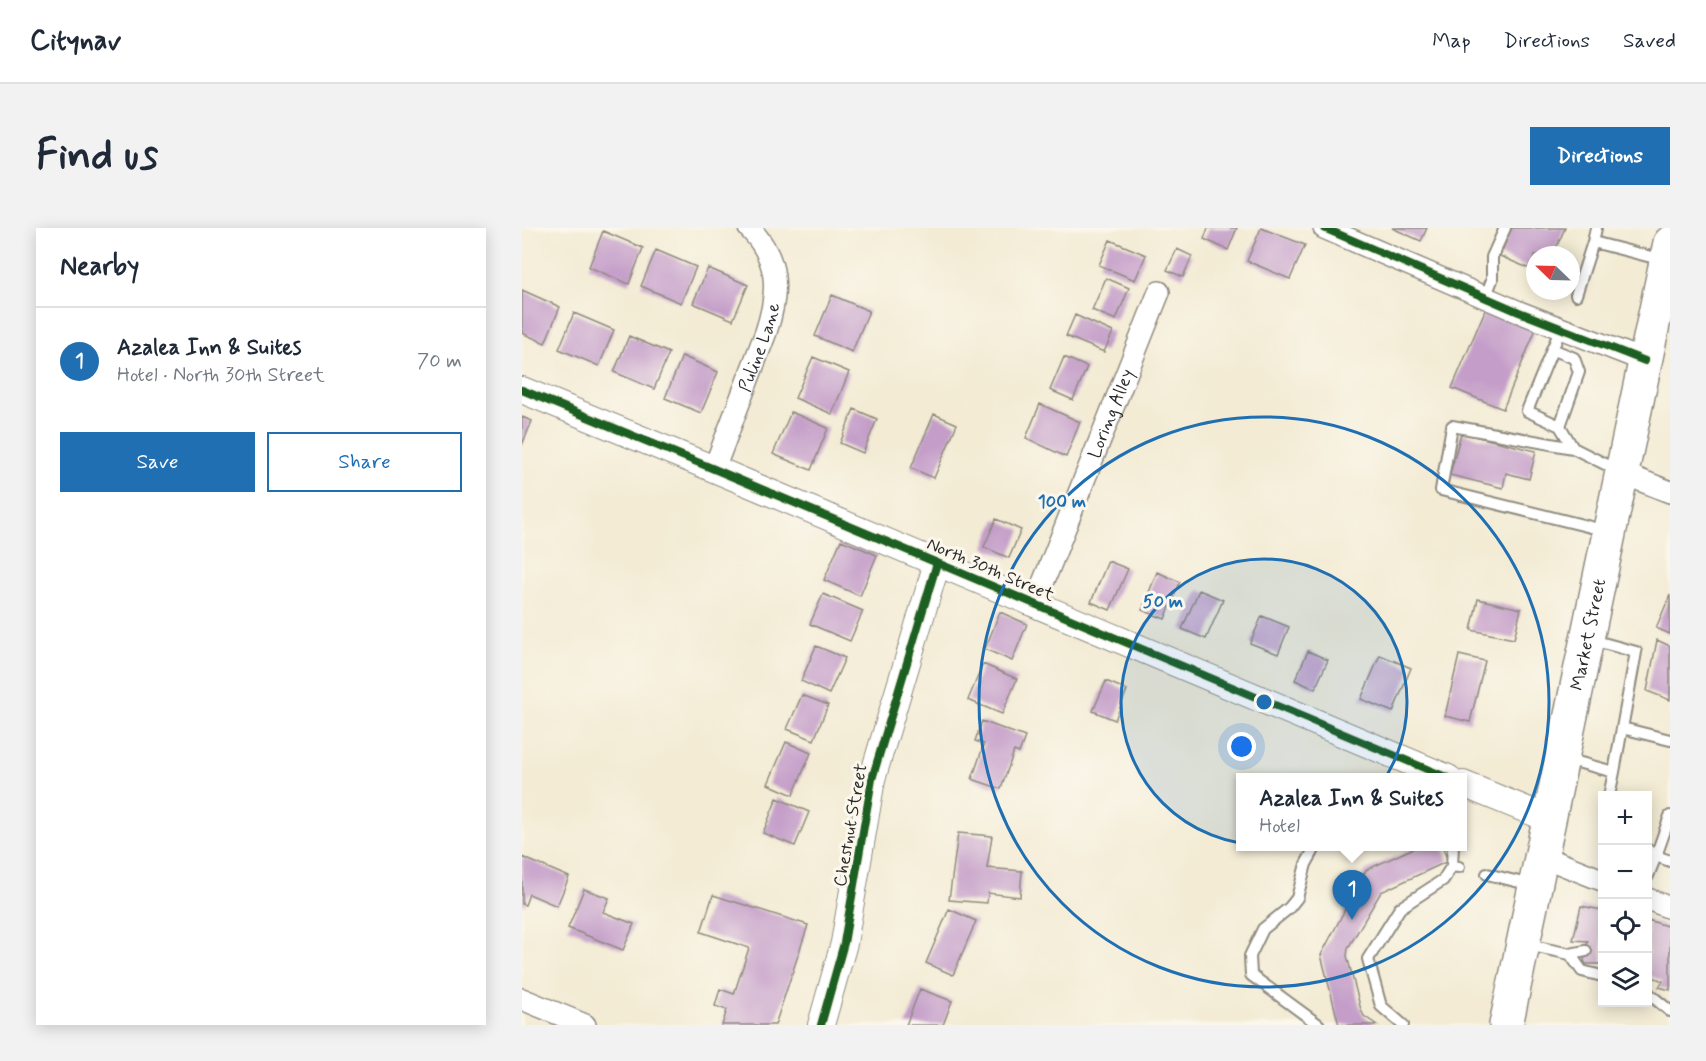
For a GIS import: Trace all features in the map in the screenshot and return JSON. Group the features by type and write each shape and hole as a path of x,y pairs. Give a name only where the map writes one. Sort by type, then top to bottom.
{"main road":[{"name":"Market Street","path":"1506,1025 1668,252"}],"street":[{"name":"Puline Lane","path":"714,469 766,332 774,303 774,274 769,258 762,244 749,228"},
{"path":"1324,228 1485,298 1645,361"},
{"name":"Loring Alley","path":"1035,603 1160,292"},
{"name":"North 30th Street","path":"522,390 1439,773"},
{"path":"1622,473 1670,492"},
{"name":"Chestnut Street","path":"821,1025 844,943 872,779 937,563"},
{"path":"1467,786 1549,819"},
{"path":"1538,871 1598,879"},
{"path":"1652,901 1670,908"},
{"path":"522,999 585,1025"}],"lane":[{"path":"1485,298 1492,280 1492,257 1505,228"},
{"path":"1580,283 1596,228"},
{"path":"1593,242 1668,252"},
{"path":"1560,328 1527,411 1560,426 1573,448"},
{"path":"1552,349 1574,358 1579,372 1560,426"},
{"path":"1610,532 1441,490 1452,426 1573,448 1622,473"},
{"path":"1587,639 1636,652 1610,791"},
{"path":"1622,728 1670,740"},
{"path":"1562,758 1614,772"},
{"path":"1670,816 1652,853 1670,861"},
{"path":"1313,851 1306,864 1297,898 1289,908 1263,929 1250,956 1251,975 1319,1025"},
{"path":"1403,1025 1381,1006 1368,960 1400,908 1443,880 1456,866 1454,851"},
{"path":"1487,874 1538,871"},
{"path":"1523,944 1570,954 1586,951"},
{"path":"1570,954 1582,971 1598,975"},
{"path":"1652,997 1670,1011"}],"building":[{"path":"1208,228 1237,228 1228,250 1204,239"},
{"path":"1261,228 1305,245 1290,279 1247,261"},
{"path":"1392,228 1427,228 1421,241"},
{"path":"1512,228 1565,228 1557,246 1526,246 1526,267 1500,256"},
{"path":"603,231 643,248 629,284 589,267"},
{"path":"1110,240 1146,255 1135,280 1099,265"},
{"path":"1177,249 1192,256 1183,277 1167,270"},
{"path":"656,250 696,267 681,303 641,286"},
{"path":"708,268 748,285 733,320 693,303"},
{"path":"1106,278 1129,288 1116,320 1092,310"},
{"path":"522,290 560,307 545,343 522,333"},
{"path":"832,295 869,311 852,352 815,336"},
{"path":"1486,308 1536,329 1503,409 1452,388"},
{"path":"574,313 614,330 599,366 559,349"},
{"path":"1075,315 1113,332 1104,352 1066,336"},
{"path":"629,336 669,353 654,389 614,372"},
{"path":"682,356 718,372 701,413 665,398"},
{"path":"813,357 849,372 832,414 795,398"},
{"path":"1064,357 1087,367 1073,400 1050,390"},
{"path":"1040,404 1080,422 1066,457 1026,438"},
{"path":"854,409 877,419 863,453 840,443"},
{"path":"791,412 828,428 811,470 773,454"},
{"path":"934,414 957,424 934,478 911,468"},
{"path":"522,417 532,421 522,445"},
{"path":"1461,433 1536,451 1529,479 1506,473 1503,488 1450,475"},
{"path":"996,519 1021,530 1009,558 984,547"},
{"path":"841,540 877,555 860,596 824,580"},
{"path":"1108,561 1128,569 1110,610 1091,602"},
{"path":"1157,572 1180,582 1165,619 1142,610"},
{"path":"1199,590 1223,600 1206,639 1182,629"},
{"path":"823,594 863,611 850,641 810,624"},
{"path":"1670,595 1670,634 1656,628"},
{"path":"1478,599 1521,609 1514,639 1471,630"},
{"path":"1000,612 1027,624 1012,661 985,649"},
{"path":"1262,616 1289,627 1278,654 1250,643"},
{"path":"1657,640 1670,646 1670,700 1647,691"},
{"path":"816,646 845,658 829,694 801,681"},
{"path":"1308,651 1328,660 1315,689 1295,680"},
{"path":"1380,655 1411,668 1393,712 1361,699"},
{"path":"1459,655 1485,661 1470,722 1445,716"},
{"path":"983,664 1017,679 1002,714 968,700"},
{"path":"1106,681 1127,690 1115,720 1093,711"},
{"path":"802,695 828,705 814,740 787,729"},
{"path":"982,721 1025,737 1019,753 1014,751 1001,789 972,779 984,744 975,741"},
{"path":"786,742 811,753 793,795 768,784"},
{"path":"777,798 809,812 795,846 763,833"},
{"path":"958,833 992,836 987,868 1022,871 1020,897 988,893 987,903 949,900"},
{"path":"1407,851 1444,851 1448,861 1381,892 1348,948 1347,956 1361,1010 1364,1016 1377,1025 1339,1025 1321,955 1366,870"},
{"path":"522,857 569,877 557,906 529,894 525,905 522,904"},
{"path":"584,889 609,898 603,912 634,924 623,950 568,928"},
{"path":"713,895 808,925 775,1025 722,1025 727,1010 715,1006 720,989 734,994 749,948 701,932"},
{"path":"1581,906 1598,909 1598,964 1586,964 1584,961 1588,941 1573,940"},
{"path":"949,909 976,921 953,975 926,963"},
{"path":"1652,921 1670,927 1670,990 1659,987 1663,981 1652,977"},
{"path":"920,989 952,1001 943,1025 906,1025"}],"cycle path":[{"path":"1324,228 1519,312 1645,361"},
{"path":"522,390 1436,773"},
{"path":"821,1025 844,943 872,779 937,563"}],"place":[{"name":"Azalea Inn & Suites","path":"1352,920"}]}
